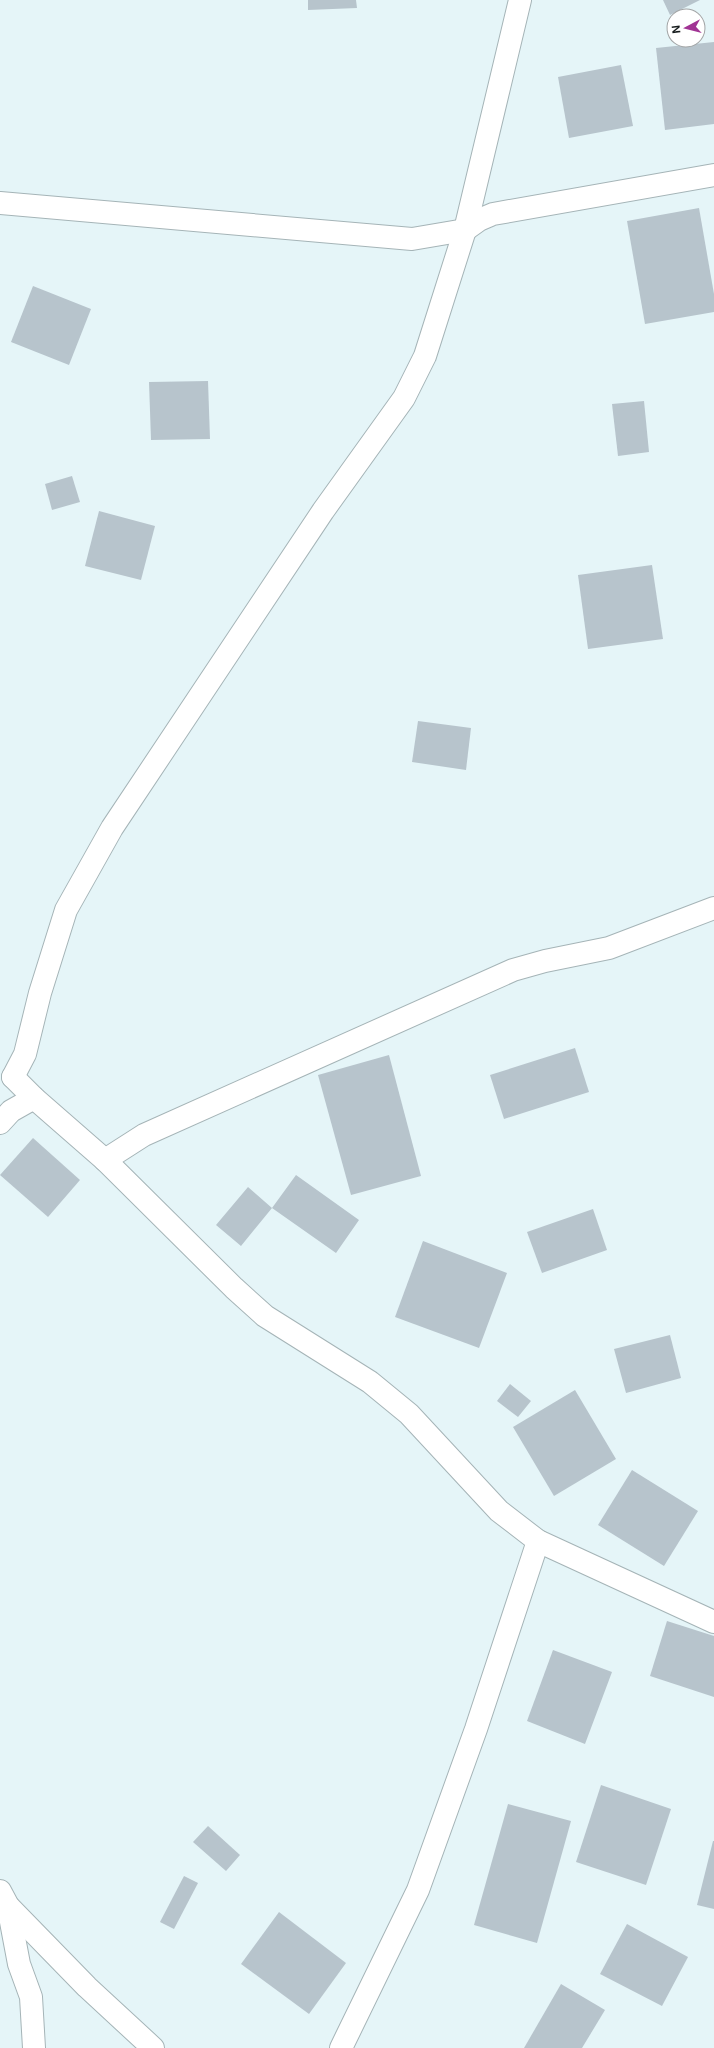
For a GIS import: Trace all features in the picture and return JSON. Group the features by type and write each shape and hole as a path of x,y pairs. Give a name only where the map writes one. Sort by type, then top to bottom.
{"street":[{"path":"520,0 465,230 425,356 404,398 323,511 112,828 66,910 40,993 25,1054 7,1078 34,1098 106,1160 234,1288 265,1316 370,1382 409,1414 499,1511 538,1541 714,1622"},
{"path":"0,203 412,239 465,230 479,220 493,214 714,175"},
{"path":"106,1160 144,1134 514,970 545,961 608,948 714,908"},
{"path":"0,1123 11,1111 34,1098"},
{"path":"341,2048 418,1890 476,1729 538,1541"},
{"path":"4,1898 19,1964 31,1997 34,2048"},
{"path":"4,1898 87,1987 153,2048"}],"building":[{"path":"308,0 356,0 357,8 308,10"},
{"path":"663,0 700,0 684,8 667,8"},
{"path":"714,42 714,124 665,130 656,48 706,48 706,43"},
{"path":"621,65 633,126 569,138 558,77"},
{"path":"699,208 714,294 714,312 645,324 627,221"},
{"path":"33,286 91,309 69,365 11,342"},
{"path":"208,381 210,439 151,440 149,382"},
{"path":"644,401 649,452 618,456 612,404"},
{"path":"72,476 80,502 52,510 45,484"},
{"path":"99,511 155,526 141,580 85,566"},
{"path":"652,565 663,639 588,649 578,575"},
{"path":"418,721 471,728 466,770 412,762"},
{"path":"575,1048 589,1092 504,1119 490,1075"},
{"path":"389,1055 421,1176 351,1195 318,1075"},
{"path":"33,1138 80,1180 48,1217 0,1175"},
{"path":"296,1175 359,1220 336,1253 272,1208"},
{"path":"248,1187 272,1208 241,1246 216,1225"},
{"path":"593,1209 607,1250 542,1273 527,1232"},
{"path":"423,1241 507,1273 479,1348 395,1317"},
{"path":"670,1335 681,1378 626,1393 614,1349"},
{"path":"510,1384 531,1401 518,1417 497,1401"},
{"path":"575,1390 616,1459 554,1496 513,1427"},
{"path":"632,1470 698,1511 664,1566 598,1525"},
{"path":"667,1621 714,1636 714,1697 650,1676"},
{"path":"553,1650 612,1672 585,1744 527,1721"},
{"path":"601,1785 671,1809 646,1885 576,1862"},
{"path":"508,1804 571,1821 537,1943 474,1925"},
{"path":"208,1826 240,1855 226,1871 193,1842"},
{"path":"714,1841 714,1909 697,1905"},
{"path":"184,1876 198,1883 174,1929 160,1922"},
{"path":"279,1912 346,1963 309,2014 241,1964"},
{"path":"627,1924 688,1957 662,2006 600,1974"},
{"path":"561,1984 605,2010 582,2048 524,2048"}]}
